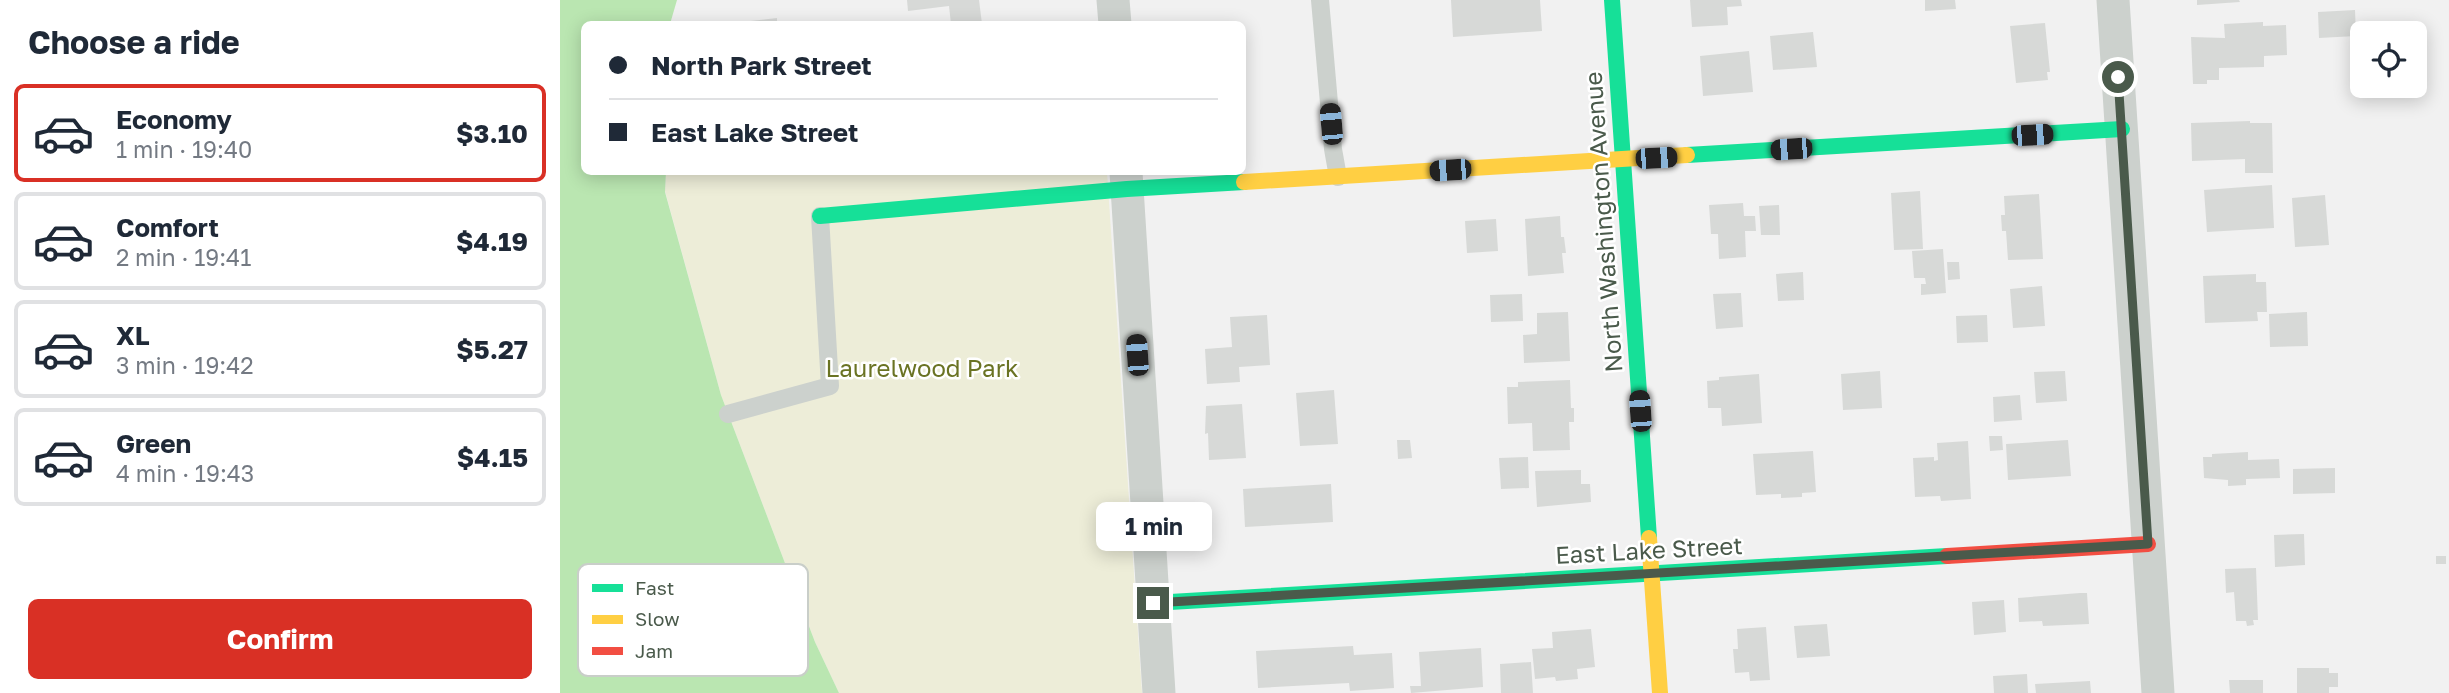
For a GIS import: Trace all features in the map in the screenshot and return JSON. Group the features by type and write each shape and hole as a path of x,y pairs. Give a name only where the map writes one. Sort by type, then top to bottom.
{"street":[{"path":"1113,0 1115,21"},
{"name":"North Washington Avenue","path":"1612,0 1660,693"},
{"path":"2113,0 2158,693"},
{"path":"820,216 1126,180 1338,177 2122,129"},
{"path":"1126,180 1158,693"},
{"name":"East Lake Street","path":"1153,603 2148,544"}],"lane":[{"path":"1320,0 1333,149 1338,177"},
{"path":"728,414 830,386 820,216"}],"green space":[{"name":"Laurelwood Park","path":"666,175 1107,175 1142,693 839,693 808,624 808,564 785,564 721,395 665,191"}],"shaded area":[{"path":"560,0 677,0 671,21 581,21 581,175 666,175 665,192 721,395 785,564 578,564 578,676 808,676 808,624 839,693 560,693"}],"building":[{"path":"907,0 979,0 982,21 951,21 949,6 908,11"},
{"path":"1451,0 1540,0 1542,31 1453,37"},
{"path":"1690,0 1741,0 1742,6 1727,7 1728,25 1692,27"},
{"path":"1925,0 1955,0 1956,9 1925,11"},
{"path":"2197,0 2239,0 2240,2 2197,5"},
{"path":"2355,10 2355,21 2350,21 2350,36 2319,38 2318,12"},
{"path":"777,18 777,21 751,21"},
{"path":"2263,22 2263,26 2286,25 2287,55 2264,56 2264,67 2219,68 2219,80 2207,80 2207,84 2193,84 2191,37 2225,38 2224,24"},
{"path":"2045,23 2050,72 2047,72 2048,80 2016,83 2010,26"},
{"path":"1813,32 1817,67 1773,70 1770,36"},
{"path":"1749,51 1753,92 1703,96 1700,56"},
{"path":"2191,123 2272,123 2273,173 2245,173 2245,159 2192,161"},
{"path":"2272,185 2274,228 2207,232 2204,190"},
{"path":"1920,191 1923,249 1894,250 1891,193"},
{"path":"2039,194 2043,259 2008,260 2006,231 2002,231 2001,215 2005,215 2004,196"},
{"path":"2325,195 2329,245 2295,247 2292,198"},
{"path":"1743,203 1744,216 1755,216 1756,231 1745,231 1746,257 1719,259 1718,234 1711,234 1709,205"},
{"path":"1779,205 1780,235 1761,235 1759,206"},
{"path":"1560,216 1561,237 1564,237 1566,253 1562,253 1564,273 1528,276 1525,219"},
{"path":"1496,219 1498,251 1467,253 1465,221"},
{"path":"1943,249 1946,293 1921,295 1921,284 1926,284 1925,278 1914,278 1912,251"},
{"path":"1947,262 1959,262 1960,279 1948,280"},
{"path":"1803,272 1804,300 1778,301 1776,274"},
{"path":"2256,274 2256,282 2266,282 2267,312 2257,312 2258,321 2205,323 2203,276"},
{"path":"2042,286 2045,326 2013,328 2010,289"},
{"path":"1741,293 1743,327 1716,329 1713,294"},
{"path":"1522,294 1523,321 1491,322 1490,295"},
{"path":"1568,312 1570,361 1524,363 1523,335 1537,334 1537,313"},
{"path":"2307,312 2308,346 2270,347 2269,314"},
{"path":"1267,315 1270,365 1239,367 1240,382 1207,384 1205,349 1232,347 1230,317"},
{"path":"1987,315 1988,342 1957,343 1956,316"},
{"path":"1880,371 1882,408 1843,410 1841,374"},
{"path":"2065,371 2067,401 2036,403 2034,372"},
{"path":"1759,374 1762,423 1722,426 1721,408 1708,408 1707,381 1719,380 1719,377"},
{"path":"1570,380 1574,422 1569,422 1570,450 1533,451 1532,423 1508,424 1507,387 1518,387 1518,382"},
{"path":"1334,390 1338,444 1300,446 1296,393"},
{"path":"2020,395 2022,420 1994,422 1993,397"},
{"path":"1242,404 1246,458 1209,460 1208,433 1205,434 1206,406"},
{"path":"1989,436 2002,436 2003,450 1990,451"},
{"path":"1397,440 1410,440 1412,458 1398,459"},
{"path":"2068,440 2071,476 2008,480 2006,444"},
{"path":"1968,441 1971,499 1941,501 1940,496 1915,497 1913,458 1934,457 1934,461 1938,460 1937,443"},
{"path":"1813,451 1816,492 1802,493 1802,497 1756,495 1753,454"},
{"path":"2248,452 2248,460 2279,459 2280,478 2246,479 2246,485 2228,486 2228,480 2204,478 2203,457"},
{"path":"1528,457 1529,488 1501,489 1499,458"},
{"path":"2335,468 2335,493 2293,494 2293,469"},
{"path":"1581,470 1581,484 1590,484 1591,502 1537,507 1535,471"},
{"path":"1331,484 1333,522 1245,527 1243,489"},
{"path":"2304,534 2305,565 2275,567 2274,535"},
{"path":"2436,556 2446,556 2446,564 2436,564"},
{"path":"2256,568 2258,620 2253,620 2254,625 2247,626 2246,621 2236,621 2234,592 2226,593 2225,569"},
{"path":"2087,593 2089,624 2043,626 2042,621 2019,622 2018,598"},
{"path":"2004,600 2006,632 1974,635 1972,602"},
{"path":"1827,624 1830,656 1797,658 1794,626"},
{"path":"1766,627 1770,680 1750,681 1749,672 1735,673 1733,649 1738,649 1737,629"},
{"path":"1591,629 1595,667 1577,669 1578,679 1535,679 1532,649 1553,648 1552,632"},
{"path":"1353,646 1354,655 1392,653 1394,688 1350,691 1349,683 1258,688 1256,651"},
{"path":"1481,648 1483,687 1411,693 1410,686 1421,686 1419,652"},
{"path":"1531,662 1533,693 1501,693 1500,664"},
{"path":"2297,668 2329,668 2329,673 2338,673 2338,687 2329,687 2329,693 2297,693"},
{"path":"2027,674 2028,693 1994,693 1993,676"},
{"path":"2229,680 2263,680 2263,693 2230,693"},
{"path":"2090,681 2091,693 2036,693 2035,684"}],"traffic: fast":[{"path":"1612,0 1649,538"},
{"path":"1687,155 2122,129"},
{"path":"820,216 1127,189 1244,182"},
{"path":"1153,603 1947,556"}],"traffic: slow":[{"path":"1244,182 1687,155"},
{"path":"1649,538 1660,693"}],"traffic: jam":[{"path":"1947,556 2148,544"}],"route":[{"path":"1153,603 2148,544 2118,77"}]}
